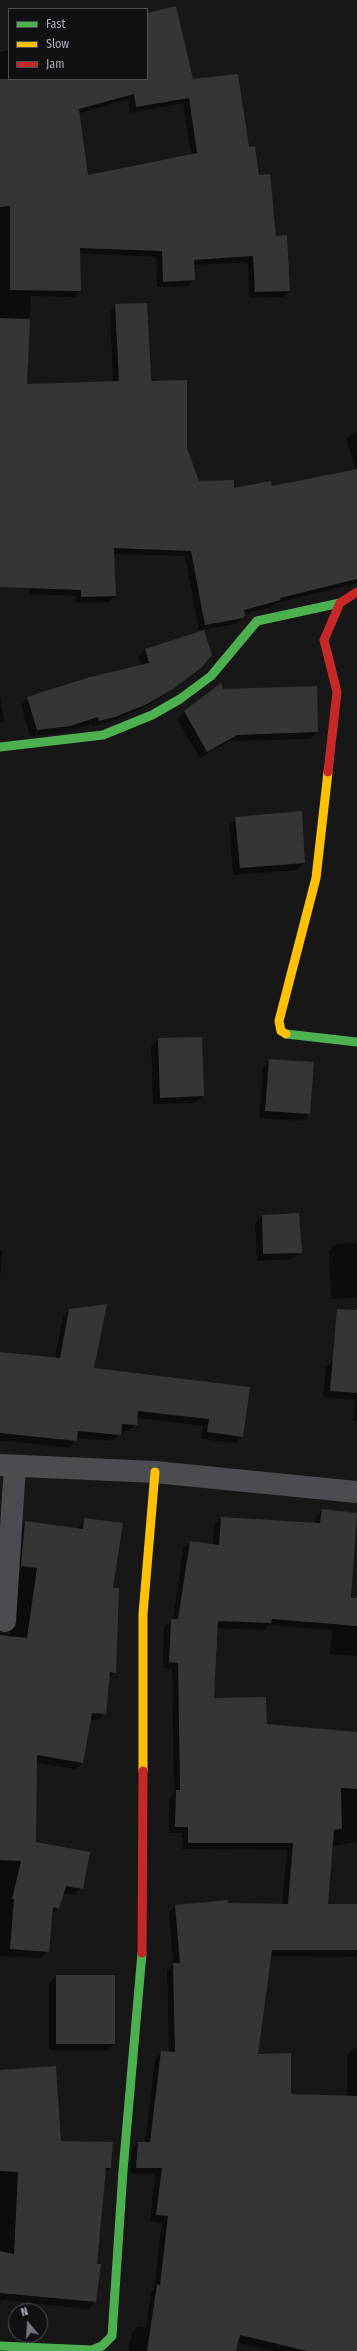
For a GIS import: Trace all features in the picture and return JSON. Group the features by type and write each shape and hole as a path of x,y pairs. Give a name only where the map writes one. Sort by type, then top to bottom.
{"street":[{"path":"0,747 102,735 152,715 180,699 211,676 236,648 257,620 340,603 357,592"},
{"path":"340,603 324,640 338,692 316,878 279,1021 281,1031 286,1034 357,1042"},
{"path":"5,1621 7,1466 155,1472 357,1492"},
{"path":"0,2346 92,2350 102,2346 112,2336 123,2171 144,1933 143,1614 155,1472"}],"building":[{"path":"176,6 193,79 238,74 249,147 255,146 259,175 270,174 276,236 287,235 290,291 255,292 253,256 194,260 195,280 163,282 162,251 80,248 81,291 10,290 10,206 0,207 0,79 148,80 148,13","holes":["134,94 136,107 189,98 197,153 88,175 79,109"]},
{"path":"147,303 152,381 187,380 187,448 199,481 234,480 234,488 271,481 272,486 357,469 357,579 280,598 281,600 244,610 245,615 243,618 205,625 191,551 114,548 116,596 81,597 81,590 0,587 0,318 30,319 27,384 119,381 115,304"},
{"path":"204,630 212,655 202,667 173,689 147,704 115,717 99,721 98,717 70,726 37,730 27,697 90,677 149,663 145,649"},
{"path":"221,683 223,689 317,686 318,732 237,735 207,752 184,711"},
{"path":"302,811 305,863 240,868 235,817"},
{"path":"202,1037 204,1096 160,1098 158,1038"},
{"path":"269,1059 314,1062 310,1114 265,1111"},
{"path":"299,1213 302,1253 263,1254 262,1215"},
{"path":"107,1304 94,1368 250,1387 243,1437 207,1432 209,1419 138,1411 137,1425 122,1424 121,1435 78,1431 77,1441 0,1433 0,1352 60,1358 69,1309"},
{"path":"337,1309 357,1310 357,1393 330,1391"},
{"path":"322,1509 357,1513 351,1598 357,1598 357,1626 272,1619 271,1623 218,1621 214,1698 266,1697 267,1724 357,1732 357,1789 341,1788 342,1829 334,1830 328,1904 357,1904 357,1950 272,1950 258,2054 291,2053 291,2094 357,2096 357,2351 307,2351 240,2335 236,2351 147,2351 157,2285 160,2285 168,2216 156,2215 162,2168 136,2168 138,2142 150,2142 161,2051 175,2052 173,1963 180,1963 175,1905 228,1900 228,1903 288,1904 293,1843 188,1843 188,1827 175,1827 176,1790 180,1790 178,1663 169,1662 171,1619 178,1619 190,1541 219,1545 221,1517 320,1523"},
{"path":"84,1518 123,1523 113,1588 119,1588 116,1673 110,1672 106,1714 92,1713 83,1763 37,1755 36,1842 90,1852 83,1889 66,1886 59,1909 53,1907 49,1952 10,1949 14,1899 12,1899 21,1861 0,1860 0,1635 27,1638 37,1568 21,1566 25,1521 83,1529"},
{"path":"56,1975 115,1975 115,2044 56,2044"},
{"path":"56,2066 61,2141 113,2142 111,2168 106,2168 97,2264 101,2264 96,2302 0,2293 0,2251 14,2254 18,2172 0,2171 0,2070"}],"traffic: fast":[{"path":"0,747 103,735 152,715 180,699 211,676 257,621 340,603"},
{"path":"286,1034 357,1042"},
{"path":"0,2346 92,2350 102,2346 112,2336 123,2171 142,1953"}],"traffic: slow":[{"path":"286,1034 281,1031 279,1021 316,878 328,772"},
{"path":"143,1771 143,1614 155,1472"}],"traffic: jam":[{"path":"328,772 337,692 324,640 340,603 357,592"},
{"path":"142,1953 143,1771"}]}
